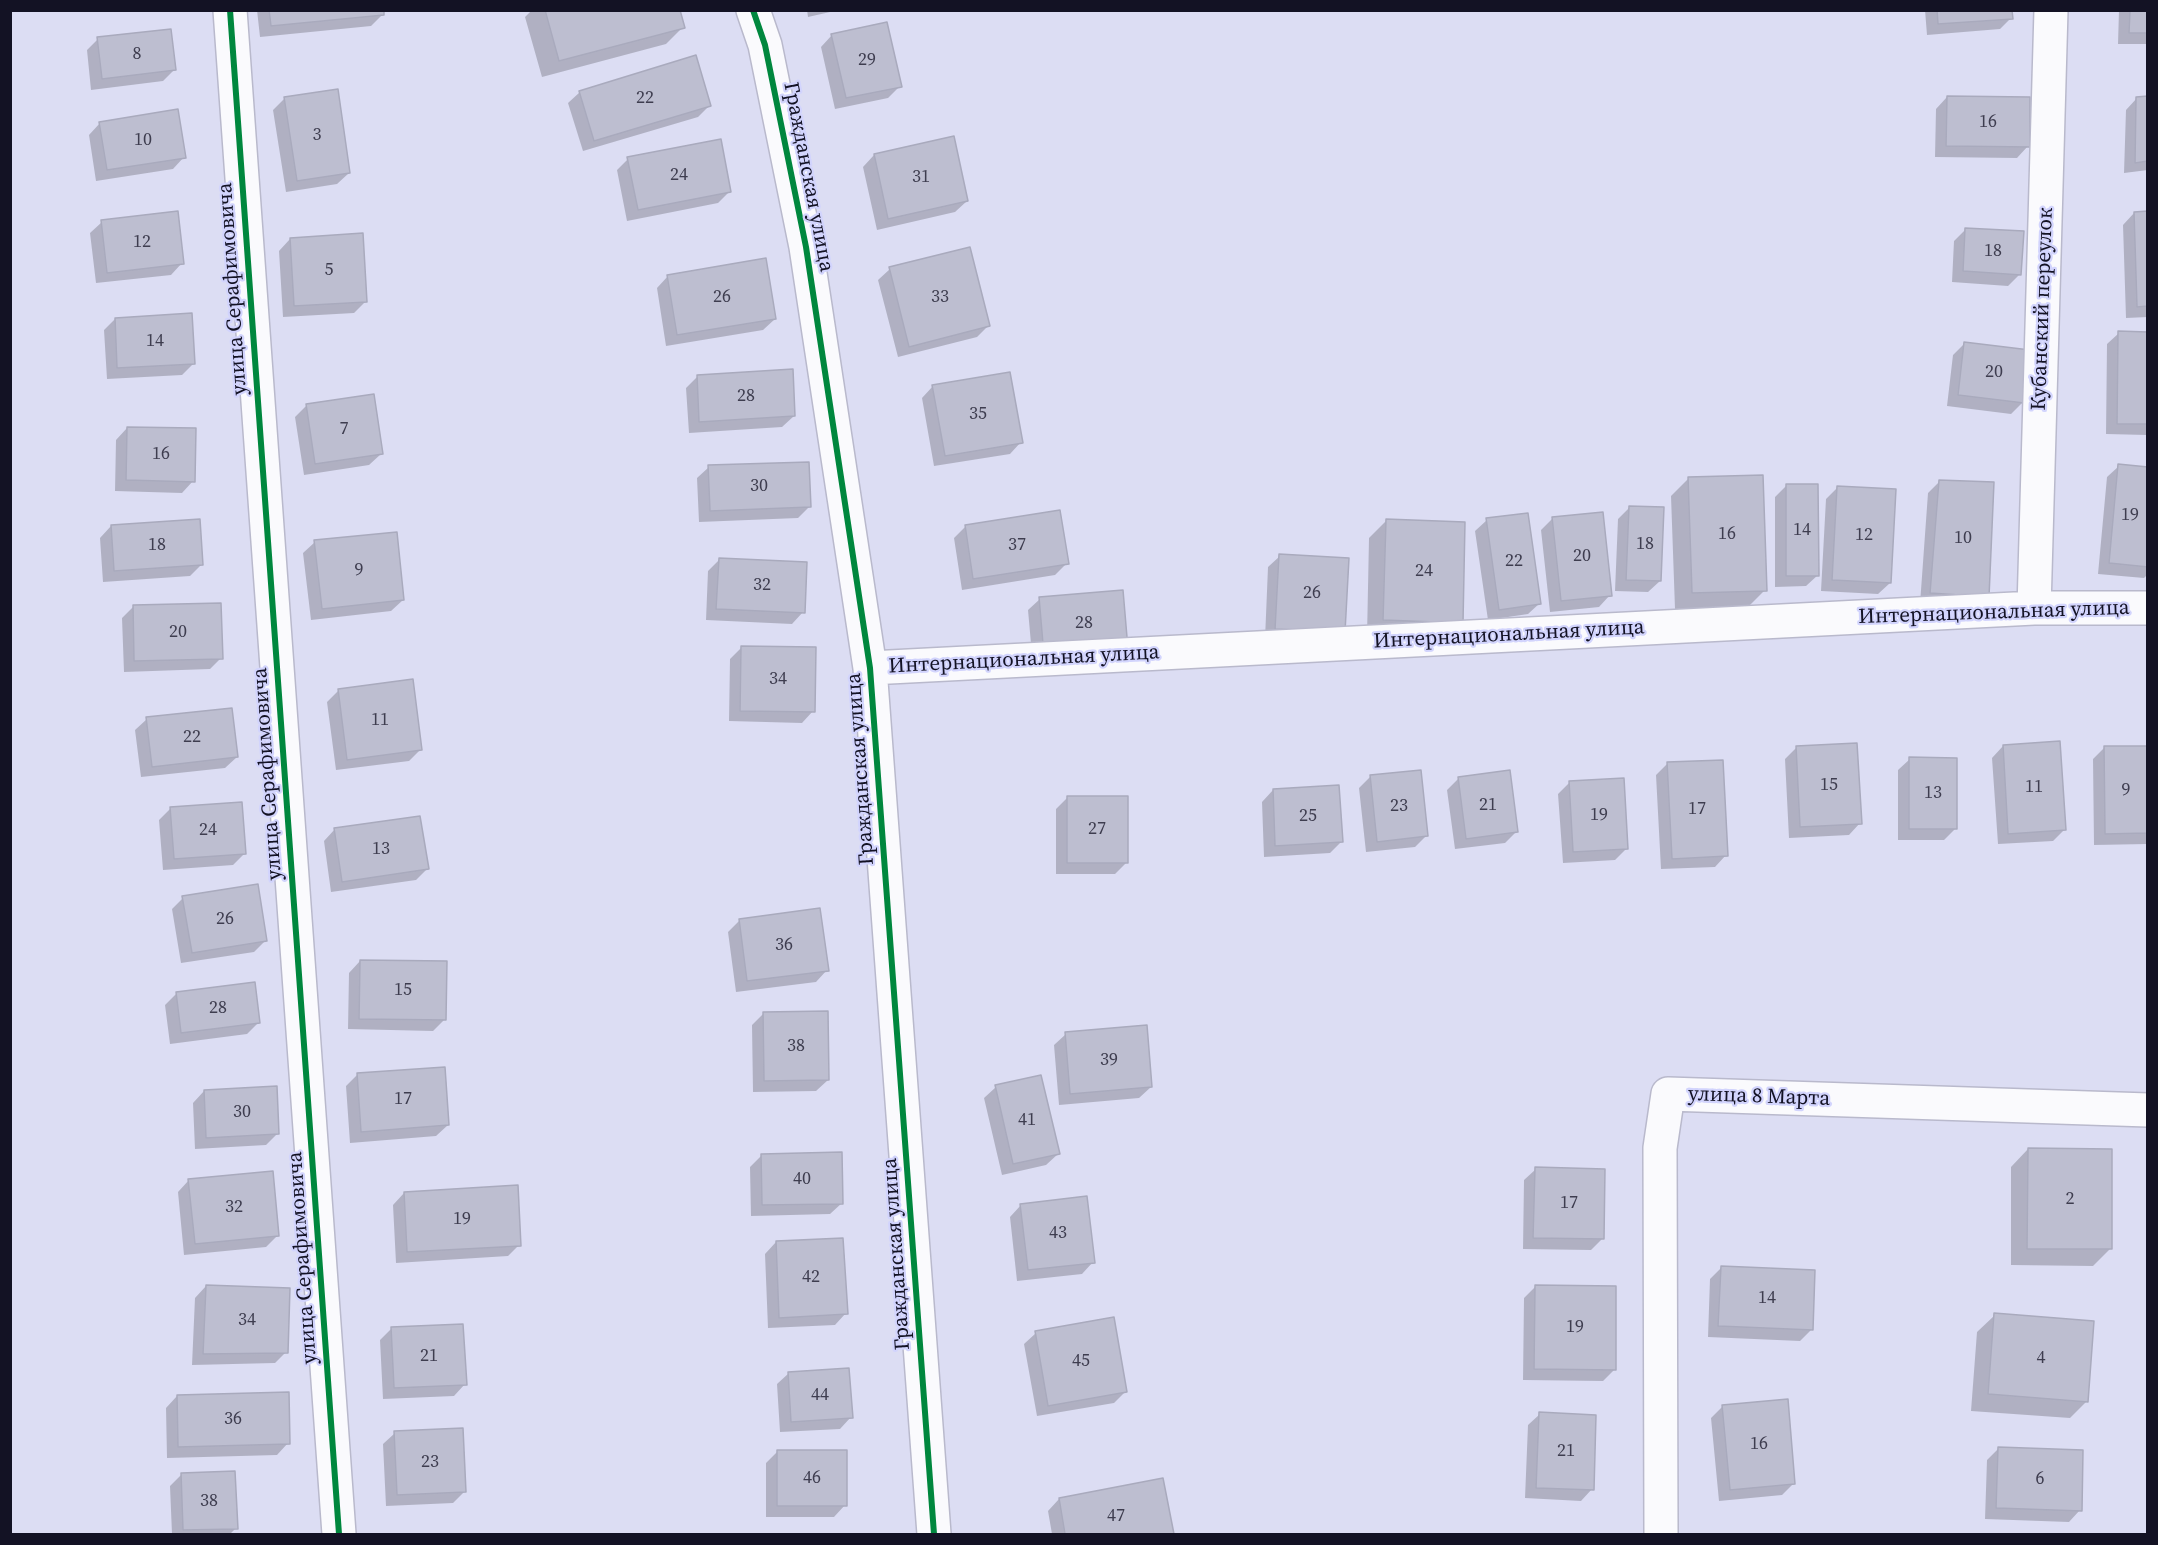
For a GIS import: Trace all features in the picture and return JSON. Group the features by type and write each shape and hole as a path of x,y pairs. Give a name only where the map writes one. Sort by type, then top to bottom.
{"street":[{"name":"улица Серафимовича","path":"230,10 339,1534"},
{"name":"Гражданская улица","path":"753,10 765,45 806,247 870,668 934,1534"},
{"name":"Кубанский переулок","path":"2034,608 2051,10"},
{"name":"Интернациональная улица","path":"870,668 2034,608 2148,608"},
{"name":"улица 8 Марта","path":"1661,1534 1660,1148 1668,1094 2148,1110"}],"building":[{"path":"269,10 384,10 384,15 271,26"},
{"path":"545,10 680,10 685,28 559,61"},
{"path":"1937,10 2012,10 2013,19 1938,24"},
{"path":"2130,10 2148,10 2148,33 2129,33"},
{"path":"887,22 902,87 846,98 831,34"},
{"path":"171,29 176,70 102,79 97,37"},
{"path":"696,55 711,106 594,141 579,91"},
{"path":"338,89 350,173 297,181 284,97"},
{"path":"1947,96 2030,97 2030,147 1946,146"},
{"path":"2148,96 2148,161 2135,163 2136,97"},
{"path":"178,109 186,158 107,170 99,122"},
{"path":"954,136 968,201 888,219 874,154"},
{"path":"721,139 731,192 638,210 627,157"},
{"path":"178,211 184,264 107,273 101,220"},
{"path":"2148,211 2148,306 2137,307 2134,212"},
{"path":"1965,228 2024,231 2021,275 1963,271"},
{"path":"363,233 367,302 294,306 290,238"},
{"path":"970,247 990,326 909,347 889,267"},
{"path":"766,258 776,319 677,335 667,275"},
{"path":"192,313 195,364 117,368 115,318"},
{"path":"2118,331 2148,332 2148,424 2117,424"},
{"path":"1964,342 2030,350 2024,403 1958,395"},
{"path":"793,369 795,416 699,422 697,375"},
{"path":"1010,372 1023,443 945,456 932,385"},
{"path":"374,394 383,454 315,464 306,404"},
{"path":"127,427 196,428 195,482 126,480"},
{"path":"809,462 811,507 710,511 708,465"},
{"path":"2118,464 2148,467 2148,567 2109,563"},
{"path":"1763,475 1767,591 1692,593 1688,477"},
{"path":"1939,480 1994,482 1989,597 1930,593"},
{"path":"1786,484 1818,484 1819,576 1786,576"},
{"path":"1837,486 1896,489 1891,583 1832,580"},
{"path":"1629,506 1664,507 1661,581 1626,580"},
{"path":"1060,510 1069,564 973,579 965,525"},
{"path":"1603,512 1612,596 1561,601 1552,517"},
{"path":"1528,513 1541,604 1499,610 1486,518"},
{"path":"200,519 203,565 114,571 111,525"},
{"path":"1386,519 1465,522 1463,623 1383,620"},
{"path":"397,532 404,600 322,609 314,540"},
{"path":"1279,554 1349,558 1345,632 1275,629"},
{"path":"719,558 807,562 805,613 716,609"},
{"path":"1123,590 1128,649 1044,656 1039,597"},
{"path":"221,603 223,659 134,661 133,605"},
{"path":"741,646 816,647 815,712 740,711"},
{"path":"413,679 422,750 347,760 338,689"},
{"path":"232,708 238,757 152,767 146,717"},
{"path":"2060,741 2066,830 2008,834 2003,745"},
{"path":"1857,743 1862,824 1800,827 1796,746"},
{"path":"2104,746 2148,746 2148,833 2105,834"},
{"path":"1909,757 1957,758 1957,829 1909,829"},
{"path":"1723,760 1728,856 1672,859 1667,762"},
{"path":"1421,770 1428,836 1377,842 1370,775"},
{"path":"1510,770 1518,832 1466,839 1458,777"},
{"path":"1624,778 1628,849 1573,852 1569,781"},
{"path":"1339,785 1343,842 1275,846 1273,789"},
{"path":"1067,796 1128,796 1128,863 1067,863"},
{"path":"242,802 246,854 174,859 170,807"},
{"path":"420,816 429,869 342,882 334,828"},
{"path":"258,884 267,941 192,953 182,896"},
{"path":"820,908 829,971 747,981 739,919"},
{"path":"360,960 447,961 446,1020 359,1019"},
{"path":"255,982 260,1023 181,1033 176,992"},
{"path":"828,1011 829,1080 764,1081 763,1012"},
{"path":"1147,1025 1152,1087 1070,1094 1065,1032"},
{"path":"445,1067 449,1125 361,1132 357,1073"},
{"path":"1041,1075 1060,1154 1013,1164 995,1085"},
{"path":"277,1086 279,1134 206,1138 204,1090"},
{"path":"2028,1148 2112,1149 2112,1249 2027,1249"},
{"path":"842,1152 843,1204 762,1205 761,1154"},
{"path":"1535,1167 1605,1169 1604,1239 1533,1238"},
{"path":"273,1171 279,1236 195,1244 188,1179"},
{"path":"518,1185 521,1246 407,1252 404,1192"},
{"path":"1087,1196 1095,1263 1028,1270 1020,1204"},
{"path":"843,1238 848,1314 779,1318 776,1241"},
{"path":"1721,1266 1815,1270 1813,1330 1718,1326"},
{"path":"206,1285 290,1288 288,1353 203,1354"},
{"path":"1535,1285 1616,1286 1616,1370 1534,1369"},
{"path":"1994,1313 2094,1321 2088,1402 1988,1394"},
{"path":"1114,1317 1127,1392 1048,1406 1035,1331"},
{"path":"463,1324 467,1385 394,1388 391,1327"},
{"path":"849,1368 853,1418 791,1422 788,1372"},
{"path":"289,1392 290,1444 178,1447 177,1395"},
{"path":"1788,1399 1795,1484 1730,1490 1722,1405"},
{"path":"1539,1412 1596,1415 1594,1490 1536,1488"},
{"path":"463,1428 466,1492 397,1495 394,1431"},
{"path":"1998,1447 2083,1450 2082,1511 1996,1508"},
{"path":"777,1450 847,1450 847,1506 777,1506"},
{"path":"235,1471 238,1529 183,1530 181,1473"},
{"path":"1163,1478 1174,1534 1065,1534 1059,1498"}],"cycle path":[{"path":"230,10 339,1534"},
{"path":"753,10 765,45 806,247 870,668 934,1534"}]}
